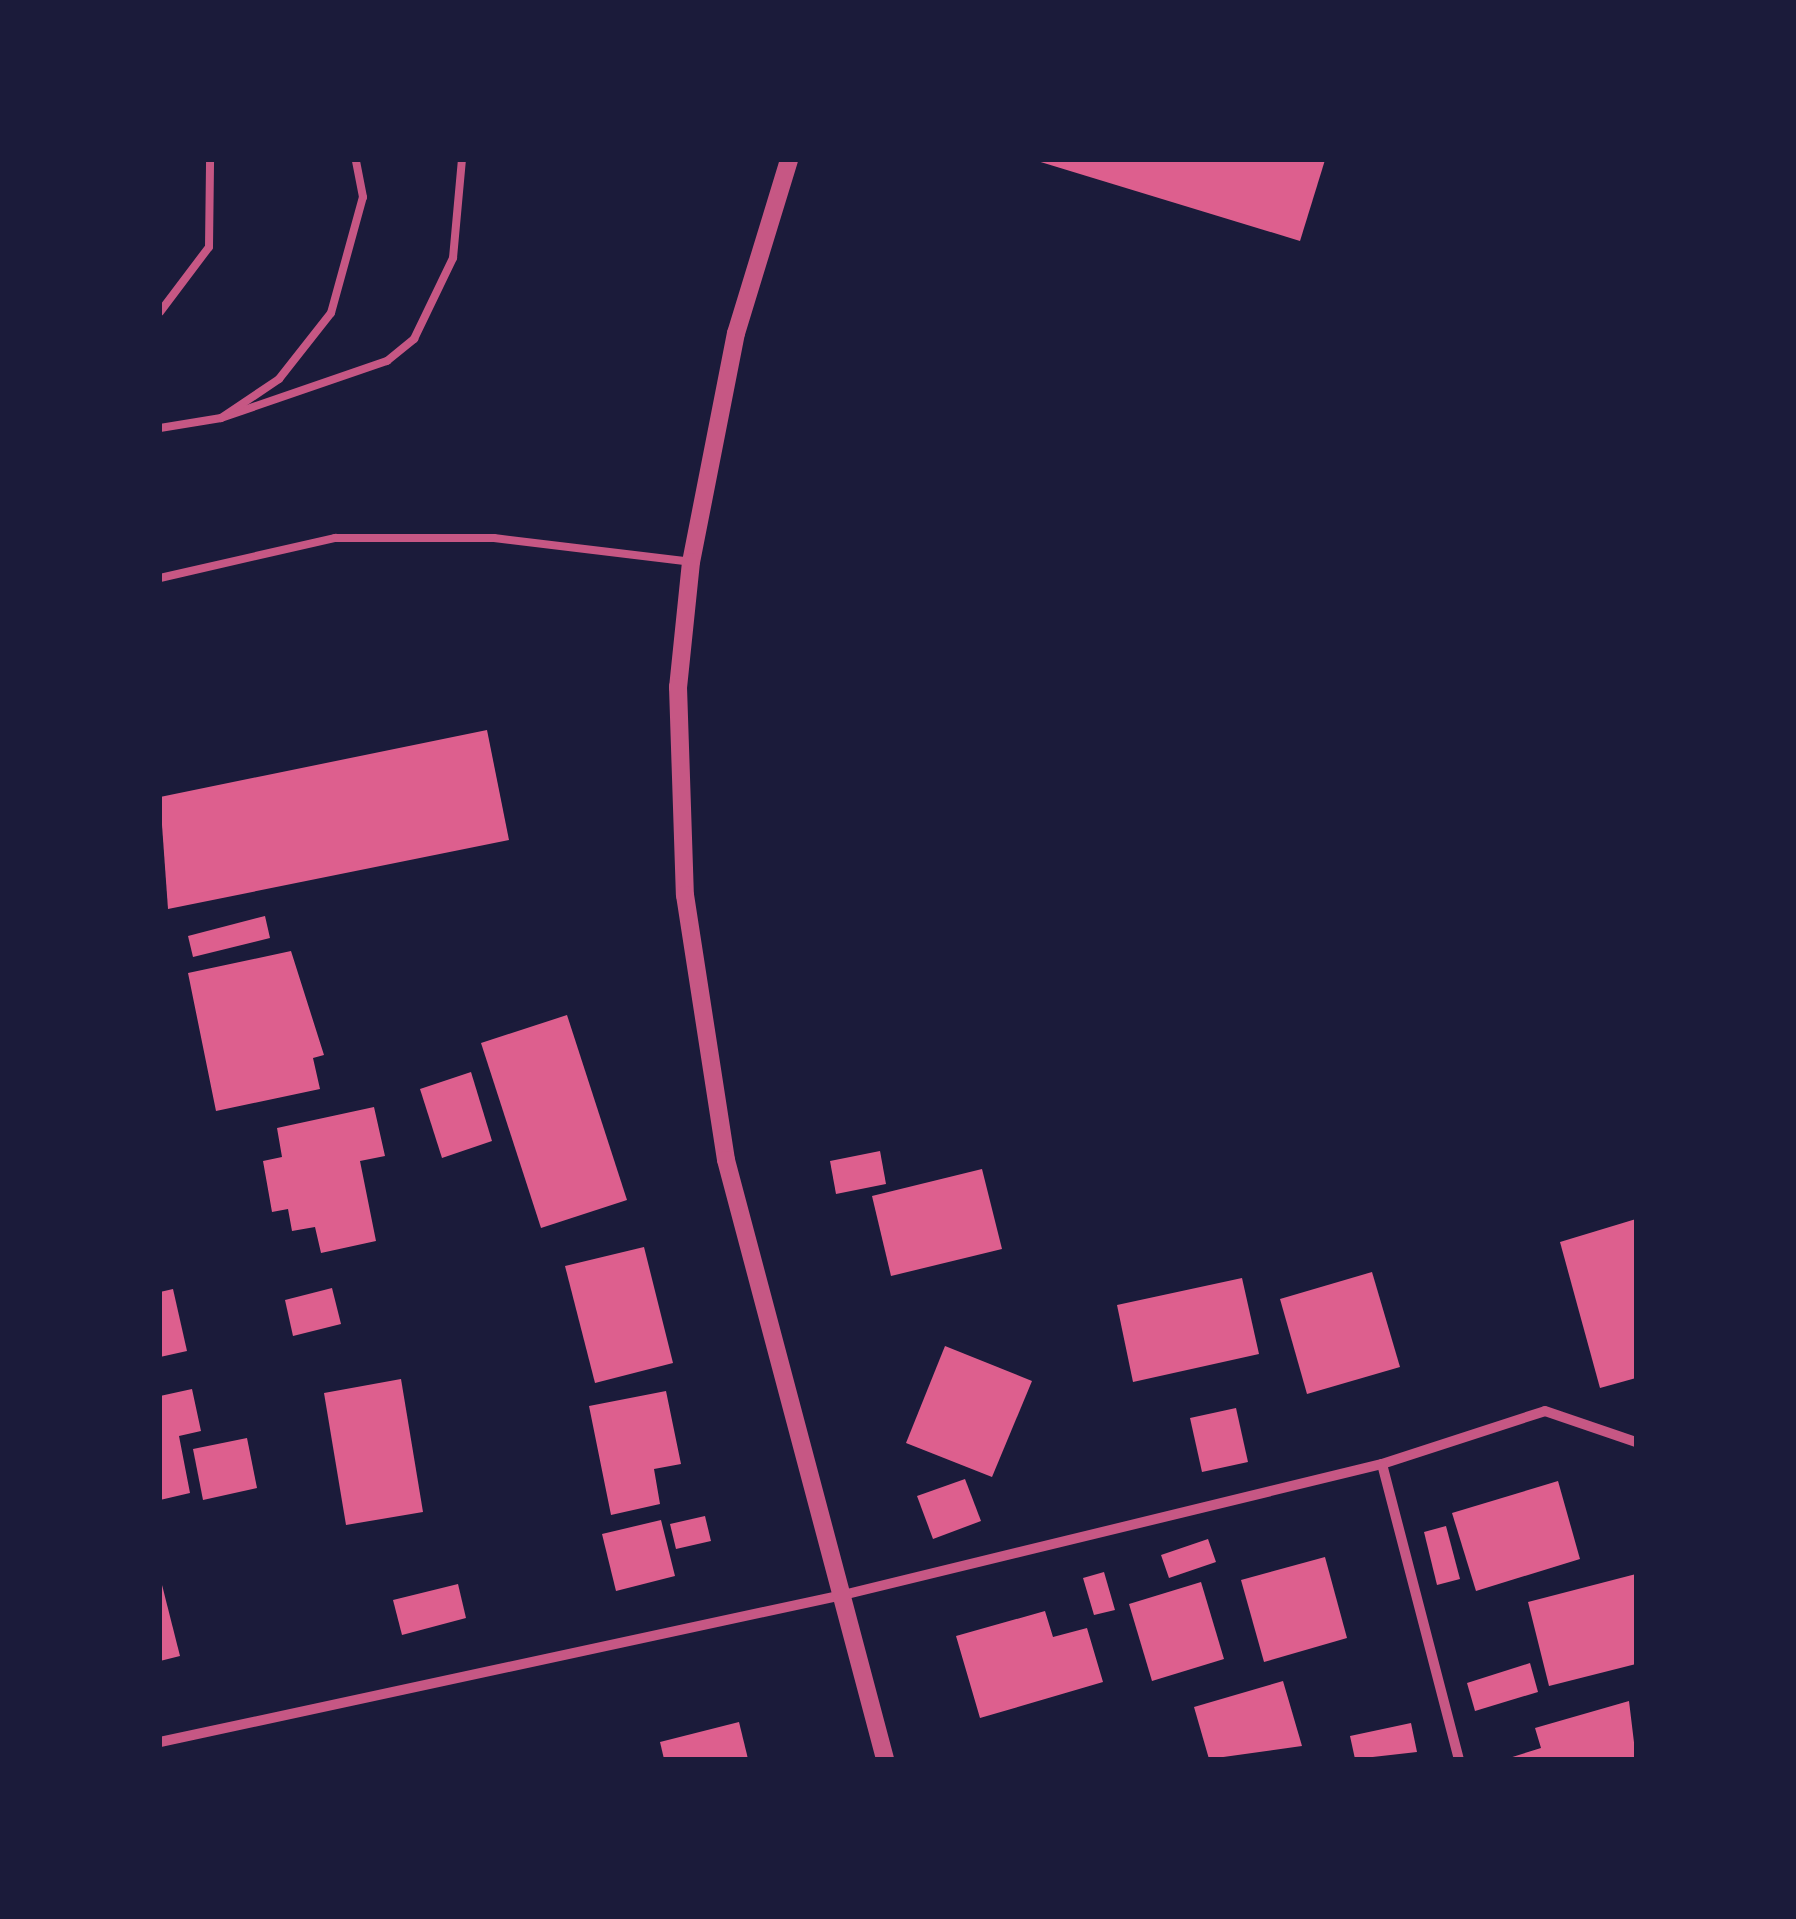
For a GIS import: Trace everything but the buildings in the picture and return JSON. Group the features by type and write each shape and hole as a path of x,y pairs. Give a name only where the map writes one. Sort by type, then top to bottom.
{"street":[{"path":"789,160 736,333 691,562 678,686 692,966 726,1160 886,1759"},
{"path":"160,1742 843,1595 1382,1464 1545,1411 1636,1442"},
{"path":"1382,1464 1459,1759"}],"lane":[{"path":"160,312 209,248 210,160"},
{"path":"221,418 280,379 331,313 363,197 356,160"},
{"path":"160,428 221,418 387,361 414,339 453,258 462,160"},
{"path":"160,578 336,538 494,538 691,562"}]}
